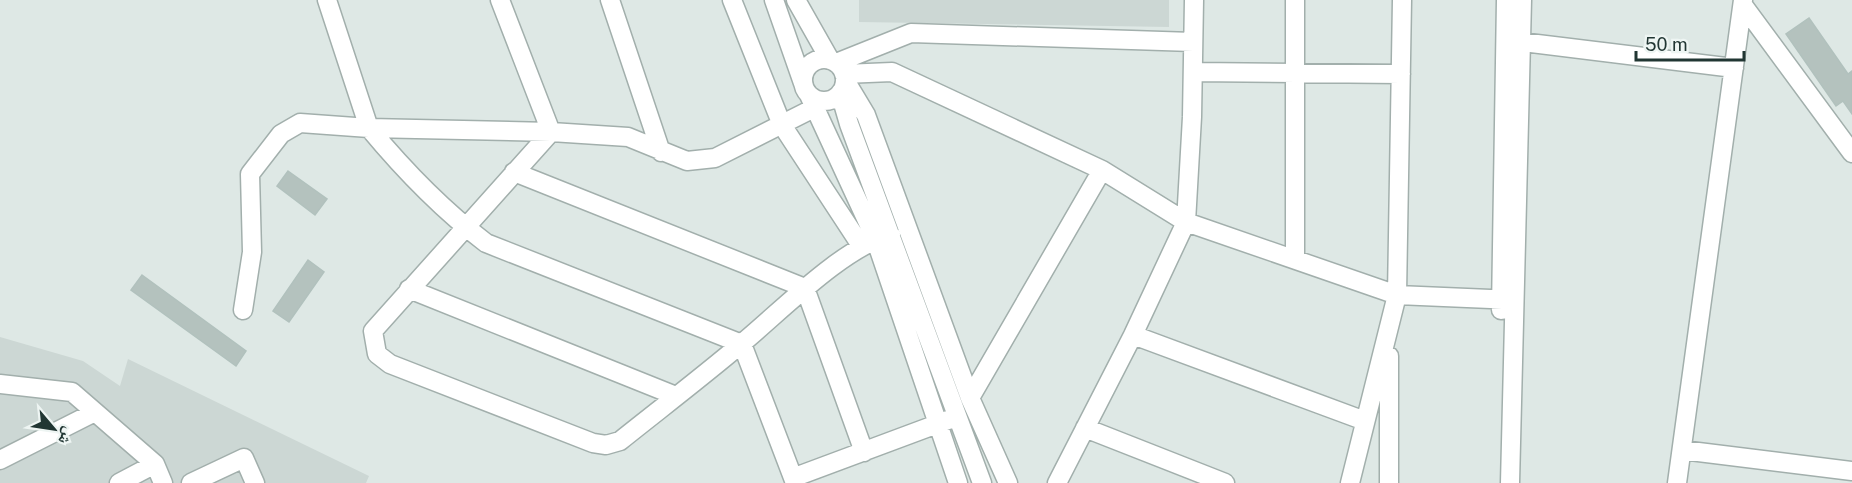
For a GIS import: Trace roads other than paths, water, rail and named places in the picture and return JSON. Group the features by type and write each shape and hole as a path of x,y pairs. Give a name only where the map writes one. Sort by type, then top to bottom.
{"street":[{"path":"500,0 551,132"},
{"path":"609,0 661,152"},
{"path":"732,0 782,125 876,240"},
{"path":"774,0 810,95 958,416 982,483"},
{"path":"796,0 866,115 970,398 1008,483"},
{"path":"1057,483 1133,335 1186,222 1194,0"},
{"path":"1294,259 1295,0"},
{"path":"1350,483 1397,295 1402,0"},
{"path":"1506,0 1510,483"},
{"path":"1497,483 1522,42 1522,0"},
{"path":"331,1 369,128 467,229 486,243 742,344 795,480 958,416"},
{"path":"1677,483 1743,2"},
{"path":"1743,2 1852,153"},
{"path":"958,483 876,240 839,74 823,59 810,64 806,70 810,95 815,99 829,101 839,74 911,33 1193,42"},
{"path":"1522,42 1734,68"},
{"path":"839,74 892,72 1102,170 1186,222 1397,295 1508,300"},
{"path":"1193,72 1401,74"},
{"path":"243,310 252,252 250,174 280,134 300,123 369,128 551,132 628,137 687,161 715,158 782,125 810,95"},
{"path":"551,132 467,229 409,289 373,331 377,354 390,364 593,443 606,445 620,441 742,344 806,288 876,240"},
{"path":"970,398 1102,170"},
{"path":"514,172 806,288 864,452"},
{"path":"409,289 676,396"},
{"path":"1389,483 1390,326"},
{"path":"1133,335 1365,421"},
{"path":"0,384 72,392 155,464 163,483"},
{"path":"0,460 95,412"},
{"path":"1085,428 1225,483"},
{"path":"1682,450 1824,475 1852,471"},
{"path":"191,483 244,458 255,483"},
{"path":"119,483 155,464"}]}
